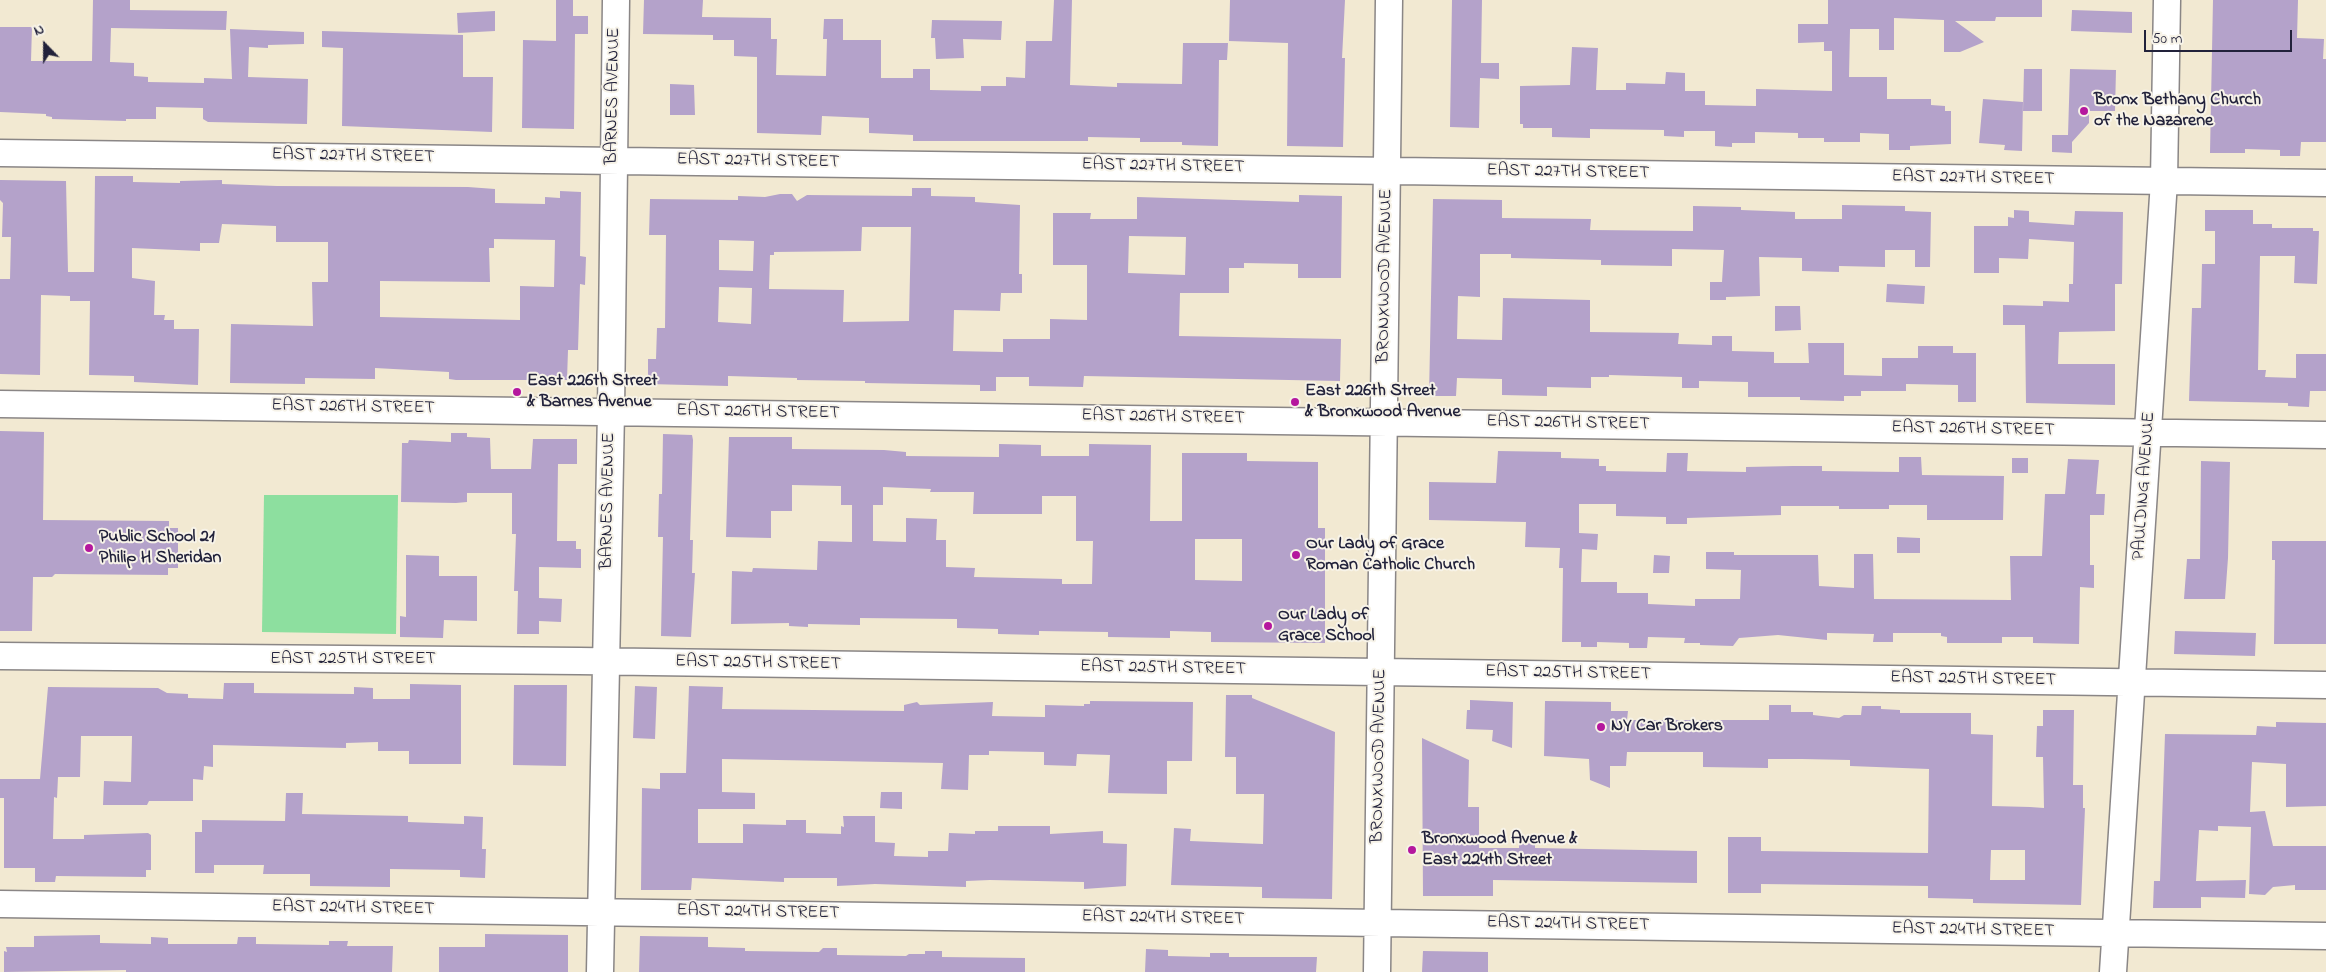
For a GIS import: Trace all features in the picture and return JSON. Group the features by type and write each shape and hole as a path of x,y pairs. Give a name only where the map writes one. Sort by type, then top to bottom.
{"street":[{"name":"BARNES AVENUE","path":"600,972 611,411 616,0"},
{"name":"BRONXWOOD AVENUE","path":"1377,972 1389,0"},
{"name":"PAULDING AVENUE","path":"2113,972 2164,182 2167,0"},
{"name":"EAST 227TH STREET","path":"0,153 2326,183"},
{"name":"EAST 226TH STREET","path":"0,404 2326,435"},
{"name":"EAST 225TH STREET","path":"0,656 605,662 2326,685"},
{"name":"EAST 224TH STREET","path":"0,904 2326,936"}],"green space":[{"path":"264,495 398,495 396,634 262,632"}],"building":[{"path":"93,0 130,0 130,10 227,11 226,30 111,28 110,62 134,63 134,76 148,77 148,82 204,83 204,78 232,79 230,29 304,32 304,44 268,45 268,48 249,47 248,77 308,79 307,124 208,122 203,119 203,108 156,107 156,119 126,119 126,121 52,119 52,117 46,116 46,114 0,112 0,27 32,27 31,61 92,61"},
{"path":"556,0 573,0 573,16 588,16 588,34 575,34 574,129 522,128 523,40 556,41"},
{"path":"644,0 703,0 702,17 771,18 771,39 777,39 776,75 826,76 827,39 823,39 824,19 843,19 843,40 881,40 881,78 913,78 913,69 930,69 930,90 981,91 981,86 1006,86 1006,77 1025,78 1026,41 1052,41 1054,0 1072,0 1070,85 1117,87 1117,83 1182,84 1183,43 1228,43 1227,60 1219,60 1218,146 1182,145 1182,142 1140,142 1140,138 1088,137 1088,141 913,141 913,135 869,133 869,118 822,116 821,135 757,133 757,57 734,56 734,40 713,40 713,35 643,34"},
{"path":"1230,0 1345,0 1342,58 1345,58 1343,147 1287,146 1288,43 1229,41"},
{"path":"1452,0 1482,0 1481,63 1499,63 1499,79 1480,78 1479,128 1450,127"},
{"path":"1828,0 2042,0 2042,17 1996,17 1995,21 1955,21 1984,42 1960,52 1944,52 1944,20 1894,18 1894,50 1879,50 1879,29 1850,29 1849,77 1887,77 1887,99 1931,99 1931,105 1945,106 1945,111 1951,111 1951,144 1910,146 1910,150 1889,150 1889,134 1860,133 1860,142 1824,142 1824,138 1798,138 1798,133 1755,132 1755,143 1732,143 1732,147 1715,146 1715,131 1684,131 1684,137 1664,136 1664,130 1590,129 1590,138 1552,137 1552,128 1523,128 1523,124 1520,124 1520,86 1570,85 1572,47 1598,48 1596,90 1626,90 1626,83 1665,84 1666,72 1685,73 1685,91 1705,91 1705,105 1756,106 1756,89 1832,91 1832,51 1824,51 1824,42 1798,43 1798,24 1828,24"},
{"path":"2213,0 2298,0 2297,38 2324,39 2323,59 2326,59 2326,142 2301,142 2300,156 2280,156 2280,150 2245,149 2245,153 2210,153"},
{"path":"2072,10 2132,12 2132,33 2071,31"},
{"path":"495,11 495,31 458,33 457,13"},
{"path":"932,20 1002,21 1001,40 963,39 964,58 936,59 935,38 931,38"},
{"path":"322,31 463,35 463,77 493,77 492,132 342,126 343,48 322,47"},
{"path":"2024,69 2042,69 2042,111 2023,111"},
{"path":"2070,69 2116,70 2115,111 2089,111 2089,123 2072,142 2072,153 2052,152 2052,135 2068,135"},
{"path":"670,84 694,85 695,115 670,115"},
{"path":"1983,99 2023,102 2022,151 2004,150 2005,145 1979,143"},
{"path":"95,176 133,176 133,182 180,183 180,181 222,180 222,184 277,186 468,187 495,189 495,203 545,204 545,197 560,198 560,191 581,192 580,256 586,257 585,285 580,284 578,350 568,350 567,380 456,380 449,379 449,372 375,368 375,379 305,378 305,384 230,383 231,324 313,326 312,282 328,282 328,242 276,242 276,226 222,224 219,243 200,243 200,251 132,248 132,278 155,281 154,315 165,315 164,320 174,320 174,329 199,329 198,385 134,382 134,376 89,375 90,301 70,301 70,296 41,295 40,375 0,374 0,279 10,279 11,237 2,237 3,203 0,200 0,180 66,181 68,272 94,272","holes":["494,239 555,240 554,287 520,286 520,320 380,317 380,281 490,282 489,248 494,248"]},
{"path":"912,188 931,188 931,196 975,197 975,202 1020,205 1019,274 1022,274 1022,293 1001,293 1000,311 954,310 953,351 1003,352 1003,339 1050,339 1050,319 1087,320 1087,265 1053,265 1053,213 1091,213 1090,219 1137,219 1137,197 1299,202 1299,195 1342,196 1341,278 1298,278 1298,264 1244,263 1244,268 1229,268 1229,293 1180,293 1179,336 1341,339 1340,381 1084,376 1083,387 1029,386 1029,377 996,377 996,391 980,391 980,385 865,383 865,381 728,376 728,386 648,384 648,359 656,359 657,328 665,328 666,235 649,235 650,199 738,200 738,196 765,197 792,194 797,201 807,195 912,196","holes":["862,227 911,227 909,321 843,322 844,290 769,289 770,255 774,255 774,252 861,251","1129,236 1186,237 1185,275 1128,273","719,240 754,241 753,271 719,270","719,287 752,288 751,324 718,322"]},
{"path":"1433,199 1502,200 1502,218 1591,219 1590,230 1693,231 1693,206 1741,207 1741,210 1795,212 1795,219 1842,219 1842,205 1905,206 1905,211 1931,212 1930,267 1915,267 1915,250 1885,250 1885,267 1839,266 1839,272 1802,271 1802,258 1759,257 1760,296 1726,297 1726,300 1710,300 1710,282 1722,282 1724,250 1672,249 1672,266 1601,265 1601,260 1511,258 1511,254 1480,254 1480,297 1458,296 1457,339 1502,340 1503,298 1590,300 1590,332 1679,333 1678,344 1712,345 1712,336 1732,336 1732,351 1774,352 1774,363 1809,363 1808,343 1844,343 1844,375 1882,376 1882,358 1918,358 1918,346 1953,346 1953,353 1976,353 1976,402 1958,402 1958,385 1906,384 1906,391 1861,391 1861,396 1844,396 1844,401 1800,400 1800,397 1748,397 1748,382 1699,381 1699,388 1682,388 1682,377 1609,375 1609,377 1591,377 1591,388 1547,387 1547,396 1502,395 1502,379 1457,378 1456,396 1429,396"},
{"path":"2014,210 2029,211 2029,222 2074,225 2075,211 2123,212 2122,284 2115,284 2115,331 2059,332 2058,364 2115,364 2115,405 2026,403 2025,325 2003,325 2003,305 2043,306 2043,301 2069,302 2069,284 2073,284 2074,242 2029,239 2028,259 1999,258 1999,273 1974,273 1974,226 2008,226 2008,217 2014,218"},
{"path":"2205,210 2253,210 2253,224 2272,224 2272,228 2313,228 2313,231 2319,231 2317,284 2294,283 2295,256 2260,256 2258,370 2266,370 2265,377 2296,378 2296,354 2326,354 2326,391 2310,391 2309,407 2288,406 2288,403 2189,401 2192,308 2201,308 2202,264 2215,264 2215,231 2205,231"},
{"path":"1887,284 1925,286 1924,304 1886,302"},
{"path":"1775,306 1800,306 1801,330 1775,331"},
{"name":"Public School 21 Philip H Sheridan","path":"0,431 44,432 43,520 169,521 169,528 178,528 178,568 168,568 168,575 55,574 52,577 33,577 32,631 0,631"},
{"path":"451,433 467,433 467,437 490,438 491,469 531,469 533,439 577,439 577,464 558,464 557,541 576,541 576,549 581,549 581,568 539,567 539,598 562,599 561,622 539,621 539,634 517,634 518,591 514,591 516,534 512,534 512,493 467,493 467,502 456,503 401,502 402,443 408,443 409,440 451,442"},
{"path":"663,434 692,435 693,440 690,540 693,540 692,573 695,573 691,637 661,636 663,537 658,537 659,494 662,494"},
{"path":"729,437 792,437 792,449 884,450 906,452 906,456 999,457 999,444 1041,445 1041,456 1089,456 1089,444 1151,445 1150,521 1182,521 1182,453 1247,453 1247,461 1318,462 1318,528 1325,528 1325,643 1211,642 1211,632 1170,631 1170,638 1108,637 1108,632 1039,631 1039,635 998,634 998,629 957,628 957,619 860,618 860,625 808,624 808,627 789,626 789,623 731,624 732,571 752,572 753,568 817,570 818,541 852,542 852,505 841,505 841,486 792,485 792,511 771,511 771,538 726,537","holes":["883,487 931,489 930,492 974,492 973,514 1042,514 1042,496 1076,496 1076,541 1093,541 1092,584 1062,584 1062,579 974,577 975,568 946,567 946,540 936,540 937,519 906,518 906,542 873,541 873,505 883,505","1195,539 1242,539 1242,581 1195,580"]},
{"path":"1498,451 1561,452 1561,458 1599,459 1599,466 1606,466 1606,471 1666,472 1667,453 1688,453 1687,471 1746,472 1746,467 1822,466 1822,471 1899,472 1899,457 1921,457 1922,475 2004,476 2003,520 1927,520 1927,505 1889,505 1889,509 1839,509 1839,506 1781,506 1781,515 1687,518 1687,524 1666,524 1666,517 1616,516 1616,504 1579,504 1579,533 1598,534 1597,550 1582,549 1581,582 1617,582 1617,593 1648,593 1648,604 1695,606 1695,599 1740,599 1741,570 1706,569 1706,552 1734,552 1734,555 1818,555 1819,586 1854,588 1854,554 1873,554 1874,599 2011,600 2010,556 2042,556 2045,494 2065,494 2068,459 2099,460 2096,494 2105,494 2104,515 2090,515 2090,565 2094,565 2094,588 2080,587 2079,644 2033,643 2033,637 2002,637 2002,643 1947,643 1947,637 1941,636 1941,633 1893,633 1893,642 1873,642 1874,634 1827,633 1827,640 1778,635 1739,638 1733,646 1684,643 1685,638 1648,637 1647,648 1629,648 1629,643 1597,642 1597,647 1581,647 1581,642 1562,642 1563,568 1559,568 1560,548 1525,547 1526,522 1429,520 1429,482 1496,483"},
{"path":"2012,458 2028,458 2028,473 2012,473"},
{"path":"2201,461 2230,462 2228,558 2225,599 2184,599 2187,559 2200,559"},
{"path":"1897,537 1920,538 1920,553 1897,553"},
{"path":"2272,541 2326,541 2326,644 2274,644 2275,560 2272,560"},
{"path":"406,555 439,556 439,576 477,576 477,621 444,620 443,638 400,637 400,616 406,617"},
{"path":"1654,555 1670,556 1669,573 1653,573"},
{"path":"2175,631 2256,633 2255,656 2174,654"},
{"path":"224,683 254,683 254,693 354,694 354,687 373,688 373,699 410,699 410,684 461,685 461,764 409,764 409,751 378,751 378,742 346,743 346,748 213,745 213,767 204,766 203,780 193,779 193,801 149,801 147,805 103,805 104,781 131,782 132,736 81,736 80,777 58,777 57,798 54,797 53,839 84,839 84,835 148,833 151,835 151,870 146,870 146,877 56,876 55,882 35,882 35,868 4,868 4,798 0,798 0,779 40,779 48,687 158,688 167,693 188,694 188,698 223,699"},
{"path":"514,685 567,685 566,766 513,765"},
{"path":"635,686 657,687 655,739 633,738"},
{"path":"689,686 723,687 722,709 904,711 904,705 917,702 920,705 993,702 992,716 1045,717 1045,705 1084,706 1084,704 1090,704 1090,701 1193,702 1192,761 1167,761 1167,794 1108,793 1110,755 1077,754 1076,766 1044,765 1044,752 989,751 989,755 969,755 968,790 941,789 943,763 722,759 722,792 755,793 755,809 698,809 698,843 743,843 743,824 786,825 786,820 806,820 806,833 841,834 841,826 844,827 843,816 875,816 875,842 895,843 894,856 928,857 928,851 948,851 949,833 975,834 975,831 998,831 998,826 1050,826 1050,834 1103,831 1103,843 1127,844 1126,886 1084,889 1084,882 990,880 966,881 966,887 875,884 837,886 837,878 784,878 784,882 692,878 691,890 641,890 642,788 660,789 660,773 686,773"},
{"path":"1226,695 1252,695 1252,698 1335,732 1332,899 1262,898 1262,887 1171,885 1174,828 1191,829 1190,841 1263,844 1264,794 1236,794 1236,757 1225,757"},
{"path":"1470,700 1513,702 1512,748 1492,741 1493,730 1466,729 1467,710 1470,710"},
{"path":"1545,701 1611,702 1611,711 1628,711 1627,720 1769,720 1769,705 1791,705 1791,712 1813,712 1813,715 1839,718 1844,715 1861,715 1862,706 1881,706 1881,709 1900,710 1900,713 1971,713 1971,734 1993,735 1992,806 2044,808 2043,757 2036,757 2037,726 2043,726 2043,710 2074,710 2073,785 2083,785 2083,808 2085,808 2081,905 1973,903 1973,899 1928,898 1928,886 1761,884 1761,893 1728,893 1728,837 1761,837 1761,851 1928,853 1929,769 1850,766 1850,760 1802,759 1768,759 1768,768 1703,767 1703,752 1627,752 1626,766 1610,766 1610,788 1590,780 1589,759 1544,756","holes":["1991,850 2025,850 2025,880 1990,880"]},
{"path":"2276,722 2326,723 2326,806 2286,807 2286,764 2252,762 2250,812 2265,811 2273,846 2326,846 2326,890 2295,890 2295,885 2273,887 2265,895 2249,894 2251,827 2218,826 2218,831 2199,830 2196,881 2246,880 2245,898 2201,897 2201,908 2153,908 2154,881 2160,881 2165,734 2256,735 2257,726 2276,727"},
{"path":"1422,738 1469,760 1468,807 1479,807 1479,848 1519,848 1519,841 1535,841 1535,848 1697,851 1697,883 1493,880 1493,896 1423,896"},
{"path":"881,792 902,792 902,809 880,808"},
{"path":"286,793 303,793 302,814 408,816 408,822 464,824 464,816 483,817 482,849 486,849 485,878 460,877 460,870 390,869 390,887 310,886 310,874 263,874 264,865 214,865 214,873 195,873 195,832 202,832 202,820 285,821"},
{"path":"485,934 568,935 568,972 439,972 439,947 485,947"},
{"path":"100,935 100,943 151,944 151,937 168,938 168,944 237,944 238,937 256,937 256,944 329,945 329,941 348,941 347,946 393,946 392,972 126,972 126,970 4,972 4,951 7,952 6,947 34,947 34,936"},
{"path":"640,936 708,937 708,947 745,948 745,951 819,952 823,948 837,948 837,955 906,956 909,954 925,954 925,951 942,951 942,957 1025,958 1025,972 639,972"},
{"path":"1146,949 1168,950 1168,956 1210,957 1210,953 1229,953 1229,957 1317,957 1316,972 1145,972"},
{"path":"1423,951 1488,952 1488,972 1422,972"}],"place":[{"name":"Bronx Bethany Church of the Nazarene","path":"2084,111"},
{"name":"East 226th Street & Barnes Avenue","path":"517,392"},
{"name":"East 226th Street & Bronxwood Avenue","path":"1295,402"},
{"name":"Public School 21 Philip H Sheridan","path":"89,548"},
{"name":"Our Lady of Grace Roman Catholic Church","path":"1296,555"},
{"name":"Our Lady of Grace School","path":"1268,626"},
{"name":"NY Car Brokers","path":"1601,727"},
{"name":"Bronxwood Avenue & East 224th Street","path":"1412,850"}]}
